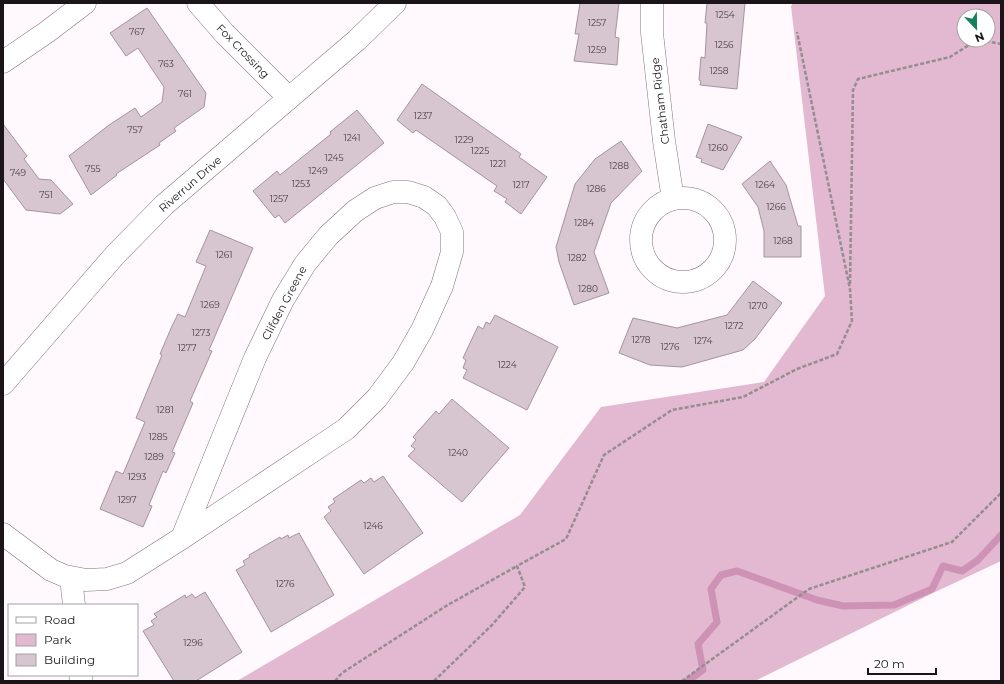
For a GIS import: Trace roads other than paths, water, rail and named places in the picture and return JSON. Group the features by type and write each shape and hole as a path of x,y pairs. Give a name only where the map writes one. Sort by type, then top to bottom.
{"street":[{"path":"3,62 47,32 85,3"},
{"name":"Fox Crossing","path":"198,3 225,34 289,98"},
{"name":"Riverrun Drive","path":"3,384 115,255 164,205 357,40 395,3"},
{"name":"Chatham Ridge","path":"652,3 652,33 664,141 673,199"},
{"name":"Clifden Greene","path":"3,534 51,570 64,576 86,580 107,579 127,573 182,538 346,429 376,398 403,363 422,330 442,286 452,252 452,232 445,217 437,206 424,197 408,192 394,192 375,198 355,211 328,236 305,264 283,300 255,358 182,538"},
{"path":"71,578 74,604"}],"waterway":[{"path":"688,681 703,670 698,644 717,622 711,589 721,575 737,571 817,600 843,606 894,605 932,589 943,566 962,571 978,560 1001,535"}]}
